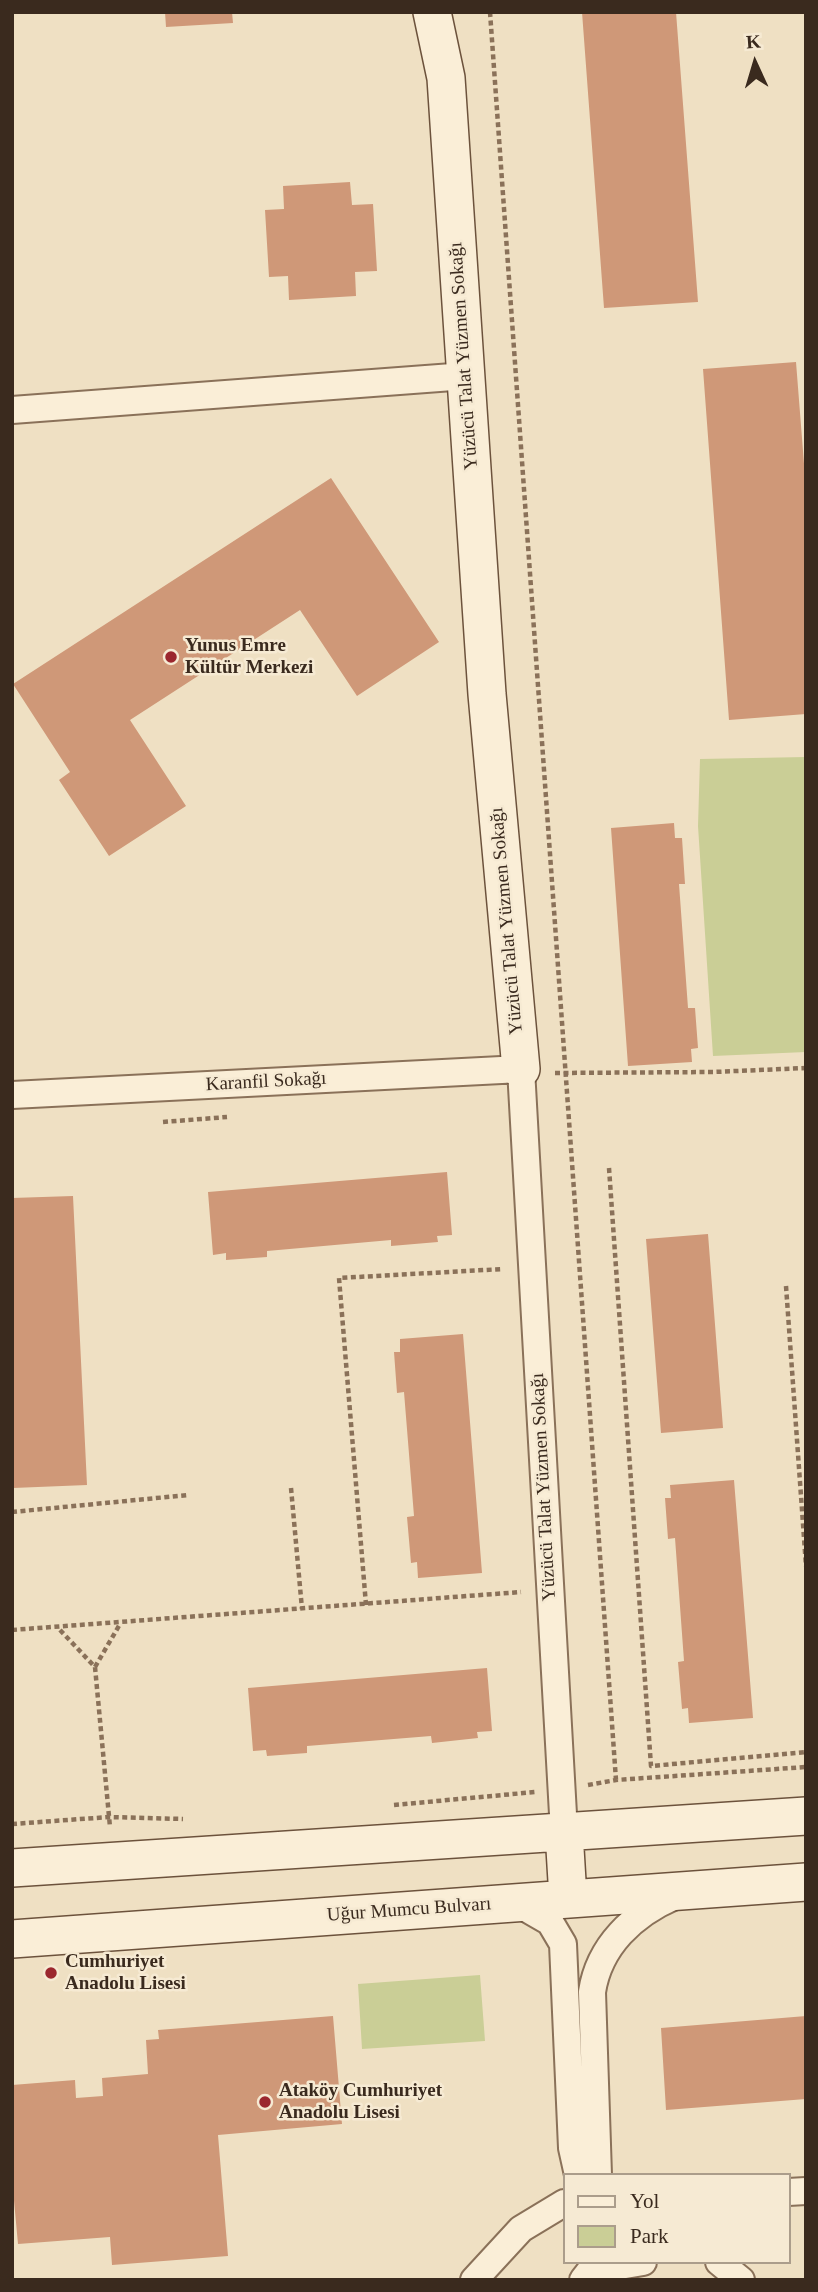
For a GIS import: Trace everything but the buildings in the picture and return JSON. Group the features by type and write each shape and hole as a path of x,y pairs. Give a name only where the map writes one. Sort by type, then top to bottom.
{"main road":[{"name":"Yüzücü Talat Yüzmen Sokağı","path":"432,12 446,78 487,694 521,1069"},
{"path":"12,1868 806,1816"},
{"path":"564,1832 568,1899"},
{"name":"Uğur Mumcu Bulvarı","path":"12,1939 806,1882"}],"street":[{"path":"12,410 466,376"},
{"name":"Karanfil Sokağı","path":"12,1095 521,1069"},
{"name":"Yüzücü Talat Yüzmen Sokağı","path":"521,1069 564,1832"},
{"path":"598,2173 592,1992 594,1975 603,1956 629,1924 644,1911 684,1892"},
{"path":"516,1902 550,1922 563,1944 572,2148 578,2173"},
{"path":"474,2280 521,2229 562,2204"},
{"path":"583,2280 590,2271 631,2264"},
{"path":"721,2264 741,2280"}],"path":[{"path":"490,12 616,1780"},
{"path":"521,1069 565,1074 806,1068"},
{"path":"163,1122 232,1116"},
{"path":"609,1168 651,1766 806,1752"},
{"path":"366,1605 339,1278 532,1268"},
{"path":"786,1286 806,1566"},
{"path":"291,1488 302,1610"},
{"path":"12,1512 188,1495"},
{"path":"12,1630 60,1629 550,1590"},
{"path":"113,1861 95,1667 120,1624"},
{"path":"60,1629 95,1667"},
{"path":"386,1805 561,1790 616,1780 806,1767"},
{"path":"12,1824 109,1817 185,1819"}],"green space":[{"path":"806,757 806,1052 713,1056 698,826 700,759"},
{"path":"480,1975 485,2041 362,2049 358,1984"}],"place":[{"name":"Yunus Emre Kültür Merkezi","path":"171,657"},
{"name":"Cumhuriyet Anadolu Lisesi","path":"51,1973"},
{"name":"Ataköy Cumhuriyet Anadolu Lisesi","path":"265,2102"}]}
